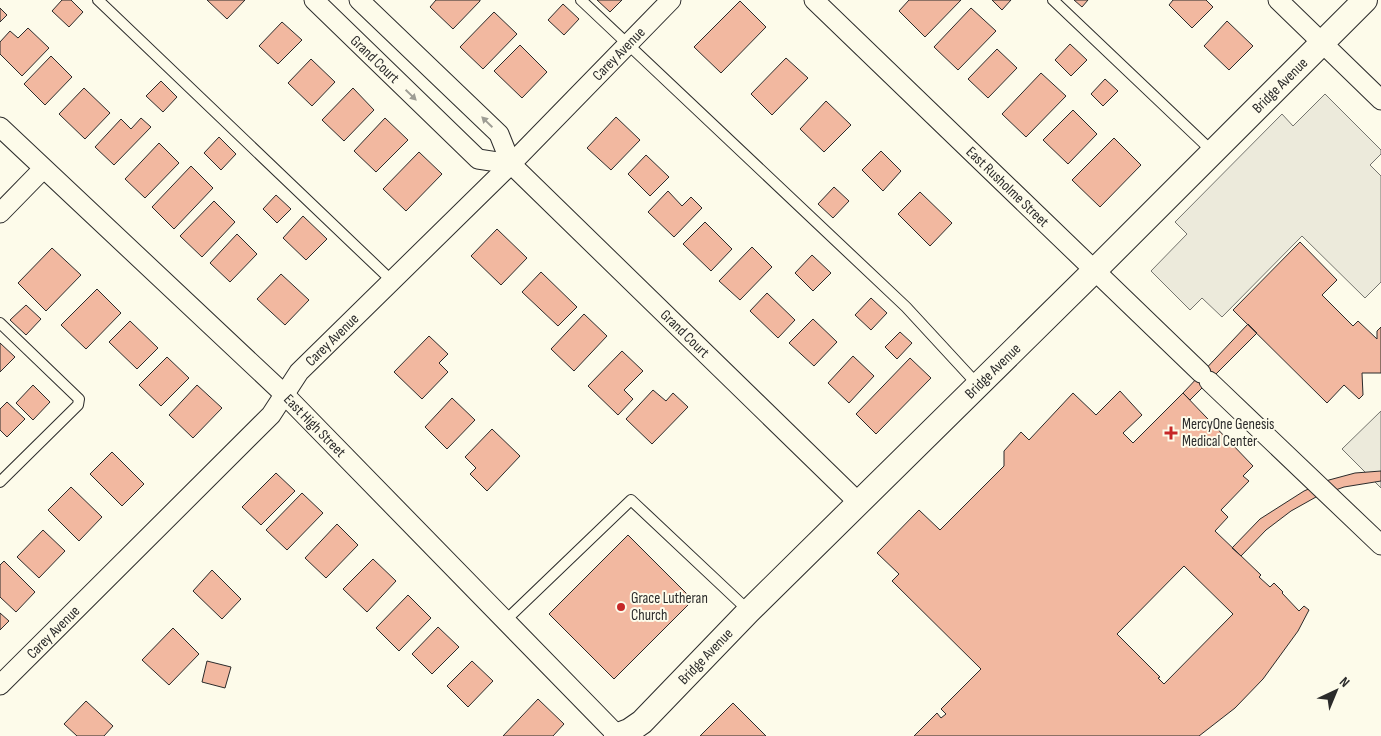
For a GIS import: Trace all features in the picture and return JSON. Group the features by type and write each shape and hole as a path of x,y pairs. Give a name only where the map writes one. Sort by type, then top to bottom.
{"street":[{"name":"Grand Court","path":"314,0 478,159 511,164"},
{"name":"Grand Court","path":"359,0 499,134 511,164 859,503"},
{"name":"Carey Avenue","path":"0,685 271,415 298,372 511,164 671,0"},
{"name":"East Rusholme Street","path":"814,0 1381,545"},
{"path":"1278,0 1381,100"},
{"name":"Bridge Avenue","path":"617,736 629,731 642,722 749,611 1094,271 1365,0"},
{"name":"East High Street","path":"0,127 284,394 617,736"},
{"path":"0,213 43,169"}],"lane":[{"path":"98,0 392,281"},
{"path":"581,0 906,307 978,386"},
{"path":"1053,0 1213,152"},
{"path":"0,323 79,399 78,405 0,482"},
{"path":"506,620 631,500 749,611"}],"shaded area":[{"path":"1325,94 1381,150 1381,154 1370,165 1381,176 1381,282 1365,298 1302,236 1222,317 1202,298 1190,310 1151,271 1187,234 1175,222 1282,114 1293,126"},
{"path":"1381,411 1381,488 1342,449"}],"building":[{"path":"62,0 71,0 83,12 69,27 52,11"},
{"path":"207,0 245,0 227,19"},
{"path":"436,0 480,1 453,29 430,7"},
{"path":"597,0 622,0 610,12"},
{"path":"909,0 961,0 925,37 899,11"},
{"path":"992,0 1011,0 1002,10"},
{"path":"1074,0 1088,0 1082,7"},
{"path":"1173,0 1206,0 1213,7 1192,28 1169,5"},
{"path":"740,1 766,27 721,73 694,47"},
{"path":"563,4 579,19 564,35 548,20"},
{"path":"0,8 7,15 0,22"},
{"path":"971,8 996,31 958,70 934,47"},
{"path":"494,12 517,34 483,69 460,47"},
{"path":"1227,21 1253,46 1229,70 1204,46"},
{"path":"282,22 302,40 278,64 259,46"},
{"path":"28,28 49,48 22,76 0,54 0,42 10,31 18,38"},
{"path":"1070,44 1087,60 1071,76 1055,60"},
{"path":"520,45 547,72 522,98 494,71"},
{"path":"997,49 1017,68 988,98 968,79"},
{"path":"51,56 72,77 45,105 24,84"},
{"path":"786,58 808,78 772,115 751,94"},
{"path":"311,59 335,82 312,106 288,83"},
{"path":"1041,73 1066,96 1026,137 1002,114"},
{"path":"1105,79 1118,91 1103,106 1091,94"},
{"path":"161,81 177,97 163,112 146,96"},
{"path":"84,88 110,113 85,139 59,114"},
{"path":"353,88 374,110 344,141 322,120"},
{"path":"826,101 851,125 824,152 800,129"},
{"path":"1073,110 1097,134 1068,164 1043,140"},
{"path":"616,117 640,140 611,170 587,148"},
{"path":"141,118 151,127 114,165 95,147 121,119 131,129"},
{"path":"385,118 408,140 376,172 354,151"},
{"path":"219,137 236,154 221,170 204,153"},
{"path":"1114,138 1141,165 1100,207 1072,180"},
{"path":"159,143 179,163 145,198 125,179"},
{"path":"881,151 901,171 883,191 862,170"},
{"path":"419,152 442,174 406,211 383,189"},
{"path":"646,155 669,177 650,196 628,174"},
{"path":"191,166 213,188 174,229 152,207"},
{"path":"834,187 849,201 833,218 818,204"},
{"path":"668,191 682,206 691,197 702,208 674,237 648,212"},
{"path":"920,192 952,223 930,246 898,214"},
{"path":"276,195 291,209 277,223 263,209"},
{"path":"214,201 235,222 202,257 180,236"},
{"path":"303,216 327,239 306,260 283,238"},
{"path":"705,222 732,249 711,271 683,244"},
{"path":"497,229 527,258 501,285 471,256"},
{"path":"237,234 257,254 230,282 210,263"},
{"path":"1300,242 1337,280 1322,295 1353,326 1358,321 1377,339 1377,331 1381,327 1381,373 1362,373 1363,395 1359,399 1344,385 1327,403 1233,310"},
{"path":"752,247 772,267 740,300 719,281"},
{"path":"52,248 81,275 46,311 18,283"},
{"path":"812,255 831,273 813,291 795,273"},
{"path":"541,272 577,307 558,326 522,292"},
{"path":"281,274 309,300 285,325 257,299"},
{"path":"97,289 121,313 86,349 61,325"},
{"path":"767,293 795,320 778,338 750,311"},
{"path":"871,298 887,313 871,330 855,315"},
{"path":"26,305 41,319 26,335 10,320"},
{"path":"584,314 607,336 574,371 551,349"},
{"path":"813,319 837,342 814,366 789,343"},
{"path":"130,321 158,348 137,369 109,342"},
{"path":"1248,324 1257,333 1190,400 1183,393"},
{"path":"900,332 912,343 897,359 885,347"},
{"path":"429,336 448,354 439,363 448,372 422,399 394,372"},
{"path":"0,343 15,357 0,372"},
{"path":"622,351 643,371 624,390 633,399 618,415 588,386"},
{"path":"853,356 874,376 849,403 828,383"},
{"path":"167,357 189,378 161,406 139,385"},
{"path":"910,358 931,378 876,434 856,414"},
{"path":"33,385 50,402 33,420 16,403"},
{"path":"197,385 222,408 193,438 169,415"},
{"path":"653,390 666,401 673,393 688,407 652,444 626,419"},
{"path":"1120,391 1142,415 1123,433 1133,443 1183,393 1253,466 1243,476 1249,481 1221,510 1228,517 1215,531 1261,575 1259,577 1270,587 1274,583 1299,611 1304,606 1309,610 1298,631 1263,679 1235,708 1199,736 914,736 937,713 941,718 946,714 941,709 981,669 892,581 899,574 877,553 919,510 940,530 1004,466 1004,451 1021,432 1029,440 1073,393 1096,415","holes":["1184,566 1233,614 1164,684 1158,678 1160,677 1117,634"]},
{"path":"452,398 475,420 447,449 425,427"},
{"path":"7,402 25,419 7,437 0,430 0,409"},
{"path":"492,429 520,456 487,491 470,474 476,468 465,457"},
{"path":"112,452 144,484 122,506 90,474"},
{"path":"1381,471 1381,481 1344,487 1316,497 1291,511 1266,530 1241,556 1232,548 1260,519 1304,491 1329,480 1355,473"},
{"path":"276,473 295,491 261,525 242,507"},
{"path":"71,487 102,517 79,541 48,510"},
{"path":"302,493 323,513 287,550 266,530"},
{"path":"337,524 358,545 326,578 305,558"},
{"path":"43,530 65,551 39,578 17,557"},
{"name":"Grace Lutheran Church","path":"628,535 693,600 614,679 549,614"},
{"path":"373,559 396,581 367,612 343,589"},
{"path":"4,561 35,592 16,612 0,597 0,565"},
{"path":"212,570 241,599 222,619 193,591"},
{"path":"408,595 431,618 399,651 376,628"},
{"path":"0,613 9,621 0,630"},
{"path":"438,627 459,647 432,674 412,654"},
{"path":"173,628 199,654 169,685 142,660"},
{"path":"207,661 231,667 225,688 202,682"},
{"path":"472,661 493,681 468,707 447,686"},
{"path":"538,699 564,724 553,736 503,736"},
{"path":"86,701 113,726 104,736 77,736 64,724"},
{"path":"733,703 766,736 700,736"}],"place":[{"name":"MercyOne Genesis Medical Center","path":"1171,433"},
{"name":"Grace Lutheran Church","path":"621,607"}]}
